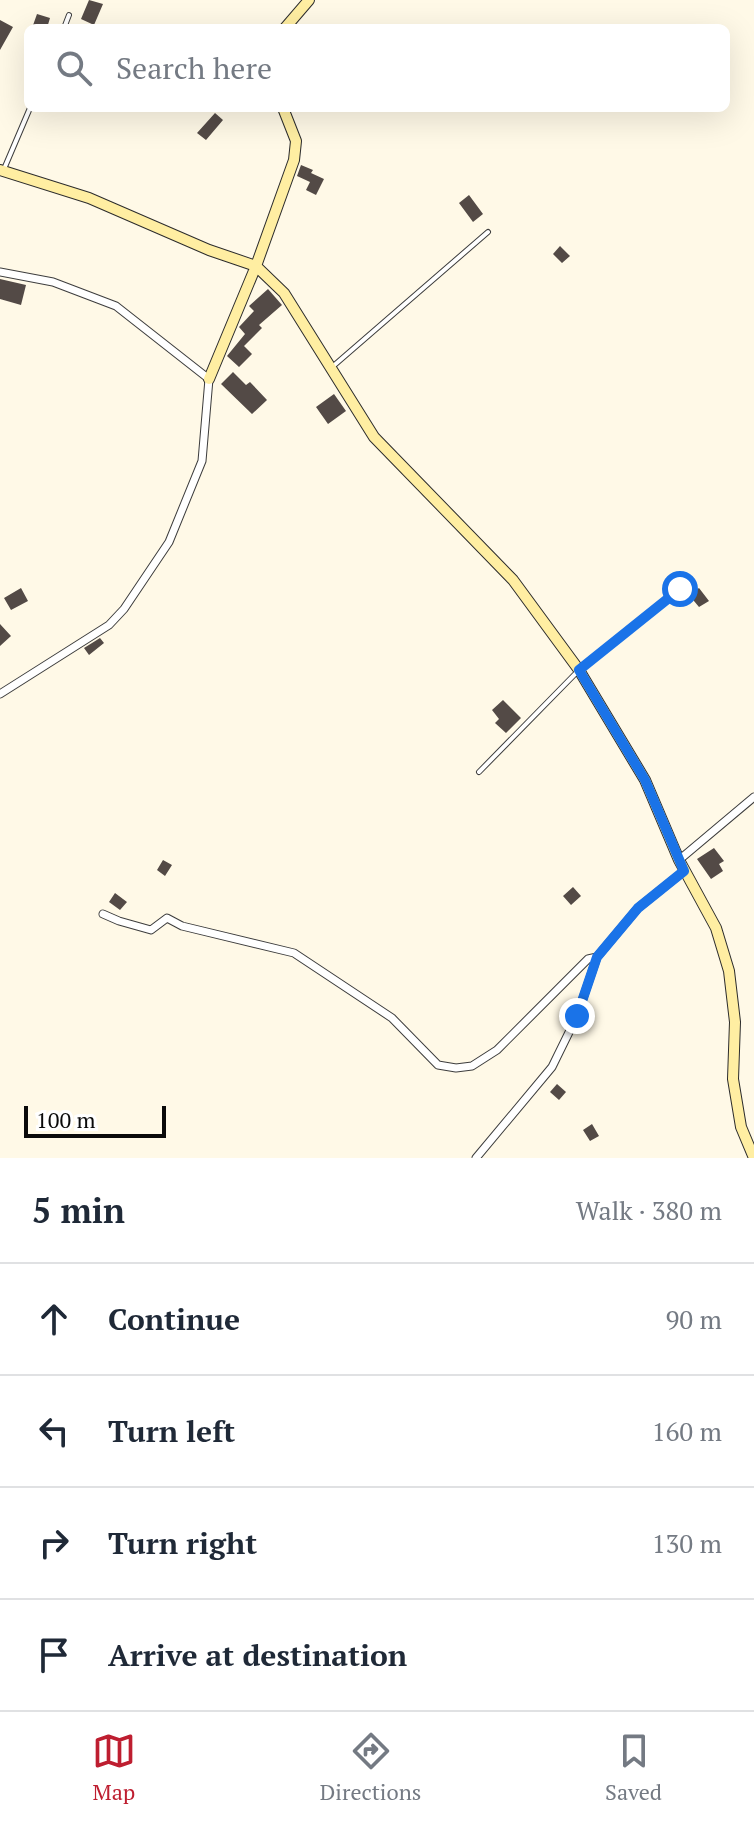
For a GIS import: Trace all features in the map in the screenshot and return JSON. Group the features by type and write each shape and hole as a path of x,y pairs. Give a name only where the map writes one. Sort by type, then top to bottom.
{"street":[{"path":"288,24 309,0"},
{"path":"0,694 109,625 124,609 169,542 202,461 209,379 256,266 294,160 296,141 285,112"},
{"path":"2,170 89,198 209,250 256,266 284,293 374,437 513,580 579,670 645,780 684,871 716,928 729,971 735,1022 733,1079 741,1127 754,1158"},
{"path":"0,272 53,282 116,306 209,379"},
{"path":"679,860 754,797"},
{"path":"476,1158 552,1067 577,1016 597,957 638,908 684,871"},
{"path":"103,914 151,930 167,918 182,926 294,953 392,1018 438,1065 456,1068 472,1066 497,1050 588,959 597,957"}],"lane":[{"path":"66,24 69,15"},
{"path":"2,170 28,112"},
{"path":"330,369 488,232"},
{"path":"479,772 579,670 680,589"}],"building":[{"path":"89,0 103,4 94,24 81,19"},
{"path":"37,14 50,18 48,24 33,24"},
{"path":"0,20 13,27 0,50"},
{"path":"215,113 223,120 206,140 197,133"},
{"path":"301,165 324,179 316,195 306,190 310,182 297,176"},
{"path":"469,195 483,214 473,222 459,203"},
{"path":"560,246 570,256 562,263 553,254"},
{"path":"0,279 26,285 21,305 0,299"},
{"path":"268,289 282,305 259,325 262,328 244,346 252,354 239,367 227,356 245,334 239,327 254,311 249,306"},
{"path":"233,372 246,385 250,382 267,400 252,414 221,384"},
{"path":"334,394 346,411 328,424 316,407"},
{"path":"21,588 28,601 11,610 4,598"},
{"path":"699,588 709,601 699,607 689,595"},
{"path":"0,624 11,636 0,646"},
{"path":"100,638 104,643 89,655 84,648"},
{"path":"503,700 521,718 506,733 495,723 499,719 492,710"},
{"path":"714,848 724,861 719,864 723,871 711,879 697,859"},
{"path":"163,860 172,865 165,876 157,870"},
{"path":"573,887 581,896 571,905 563,896"},
{"path":"115,893 127,902 120,910 109,902"},
{"path":"557,1084 566,1092 559,1100 550,1092"},
{"path":"592,1124 599,1136 590,1141 583,1130"}],"route":[{"path":"577,1016 597,957 638,908 684,871 645,780 579,670 680,589"}]}
